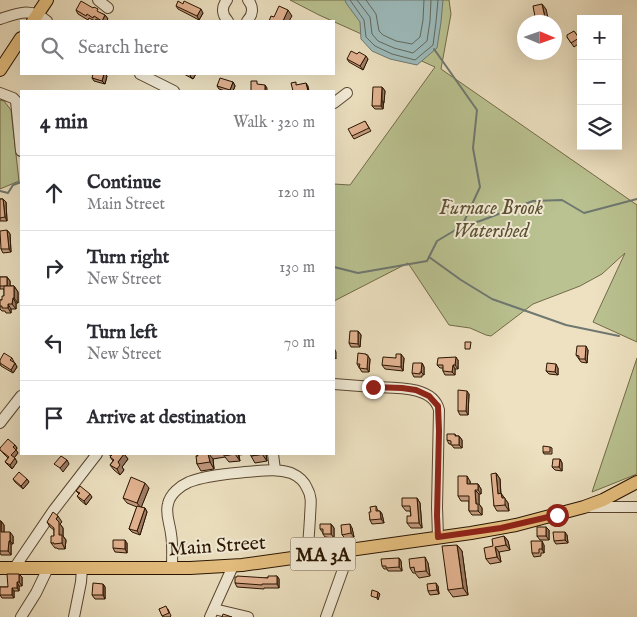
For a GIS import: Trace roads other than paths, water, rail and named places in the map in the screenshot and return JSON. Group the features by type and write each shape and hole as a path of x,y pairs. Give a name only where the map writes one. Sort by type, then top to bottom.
{"main road":[{"path":"39,19 47,0"},
{"path":"0,70 20,40"},
{"name":"Main Street","path":"0,568 233,566 516,525 584,507 603,500 637,482"}],"street":[{"path":"98,0 108,8"},
{"path":"248,0 252,9 251,16 248,20"},
{"path":"223,1 223,13 227,20"},
{"path":"0,19 17,13 27,12 39,19"},
{"path":"142,75 172,90"},
{"path":"0,93 16,101 20,141"},
{"path":"335,102 347,93"},
{"path":"335,384 402,388 425,394 436,402 439,415 438,537"},
{"path":"0,423 20,397"},
{"path":"15,568 53,511 96,455"},
{"path":"274,455 275,470"},
{"path":"172,568 172,535 167,513 168,503 176,492 188,483 205,478 267,470 293,474 299,477 308,490 311,504 309,541 306,556"},
{"path":"584,507 637,507"},
{"path":"326,617 346,561 347,550"},
{"path":"233,566 212,613 248,617"},
{"path":"21,617 36,593 48,568"},
{"path":"74,617 82,582 82,568"}],"water":[{"path":"345,0 443,0 437,48 417,65 390,59 372,51 361,39 360,22"}],"waterway":[{"path":"434,49 477,110 473,148 480,187 462,226"},
{"path":"0,191 8,193 13,185 20,182"},
{"path":"335,267 358,273 427,261 437,241 462,226 533,201 562,200 584,213 637,199"},
{"path":"429,257 492,299 566,325 619,336"}],"park label":[{"name":"Furnace Brook Watershed","path":"491,218"}]}
